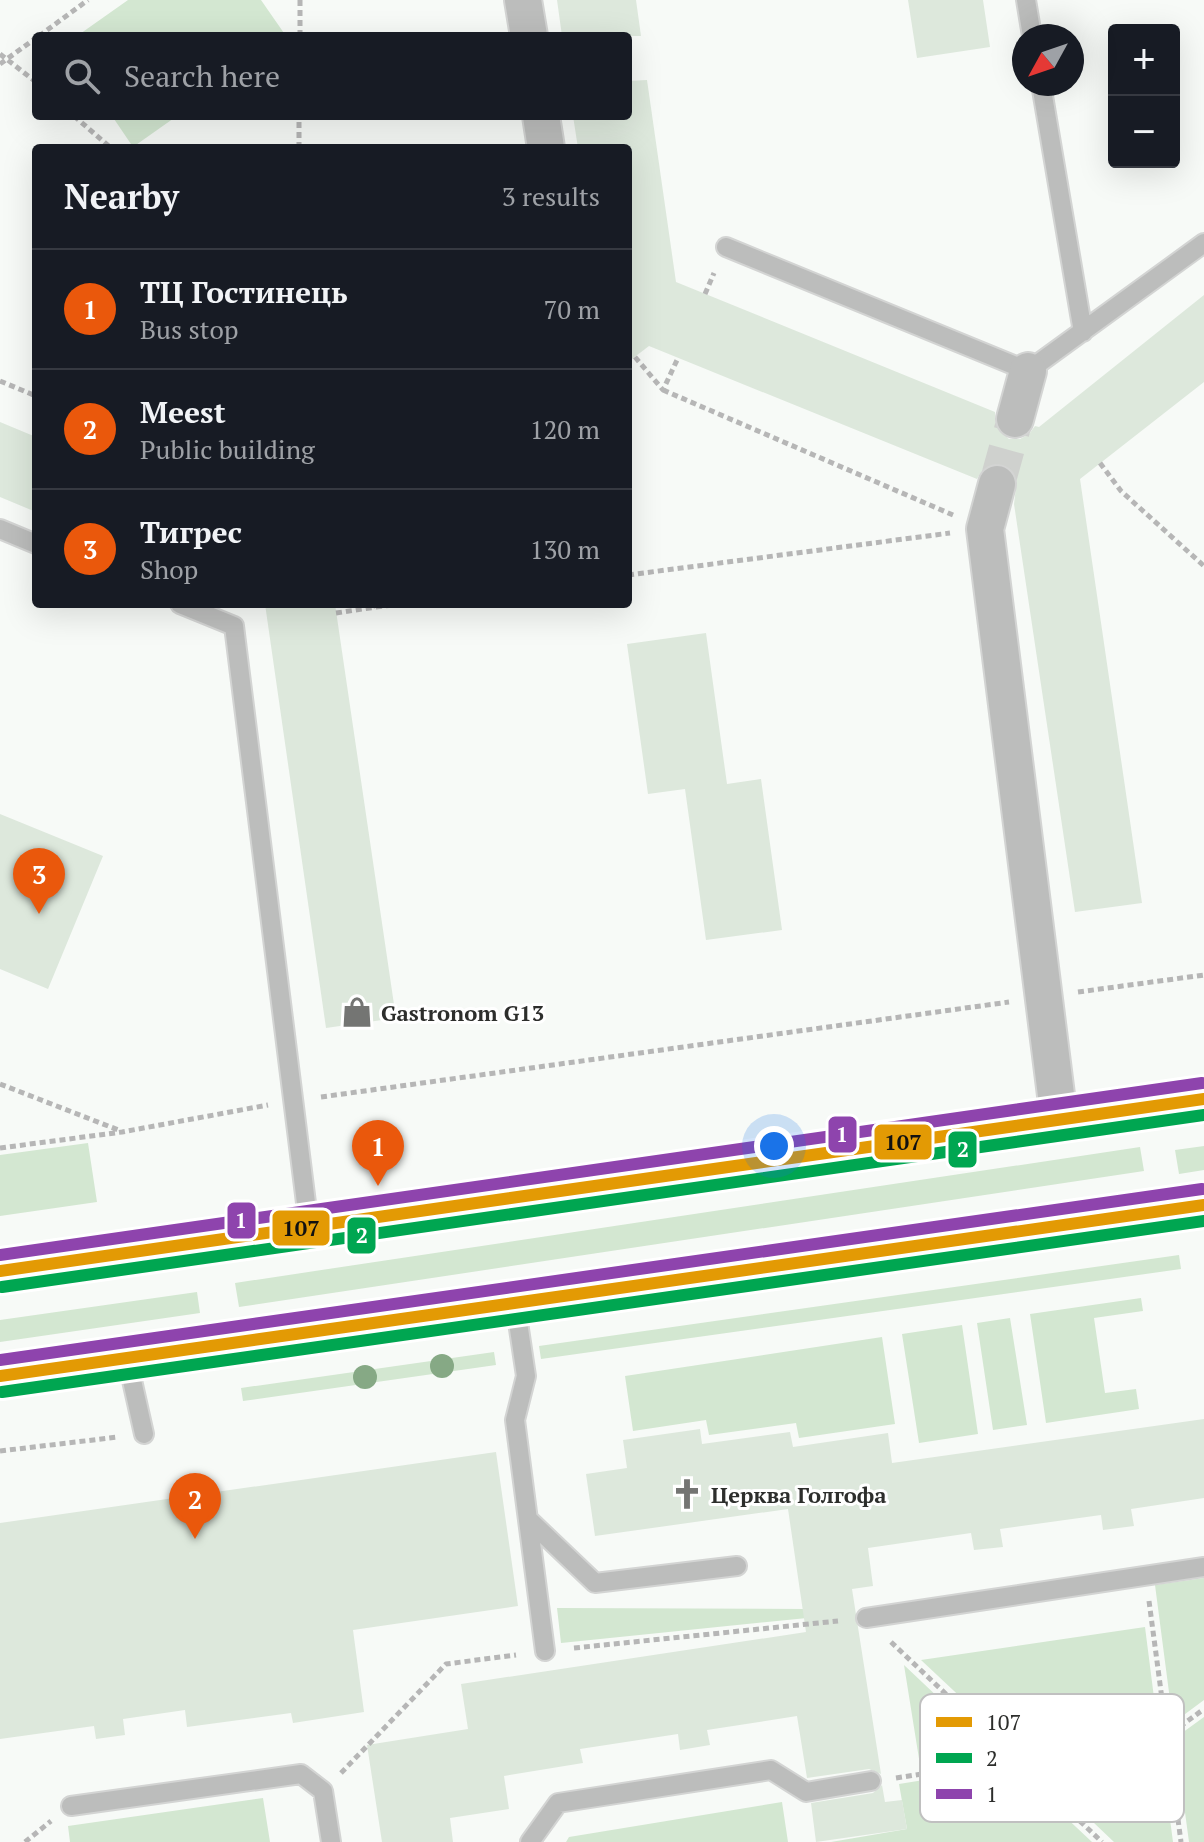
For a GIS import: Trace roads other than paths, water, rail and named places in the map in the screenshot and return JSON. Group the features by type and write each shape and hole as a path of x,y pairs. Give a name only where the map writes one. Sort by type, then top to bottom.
{"main road":[{"path":"0,1271 1204,1099"},
{"path":"0,1376 127,1355 1204,1205"}],"street":[{"path":"523,0 528,32"},
{"path":"542,120 545,144"},
{"path":"1015,419 1028,371"},
{"path":"997,484 985,529 1059,1119"}],"lane":[{"path":"1026,0 1030,24"},
{"path":"1043,96 1083,332"},
{"path":"726,247 1028,371 1204,243"},
{"path":"0,529 32,542"},
{"path":"190,608 234,626 309,1227"},
{"path":"515,1302 526,1376 515,1420 545,1651"},
{"path":"127,1355 144,1434"},
{"path":"529,1520 595,1583 737,1566"},
{"path":"866,1618 1204,1567"},
{"path":"530,1842 558,1803 771,1770 806,1792 871,1781"},
{"path":"71,1806 301,1774 323,1791 331,1842"}],"tunnel":[{"path":"997,484 1015,419"}],"place":[{"name":"Тигрес","path":"39,914"},
{"name":"Gastronom G13","path":"357,1012"},
{"name":"ТЦ Гостинець","path":"378,1186"},
{"name":"Церква Голгофа","path":"687,1494"},
{"name":"Meest","path":"195,1539"}]}
